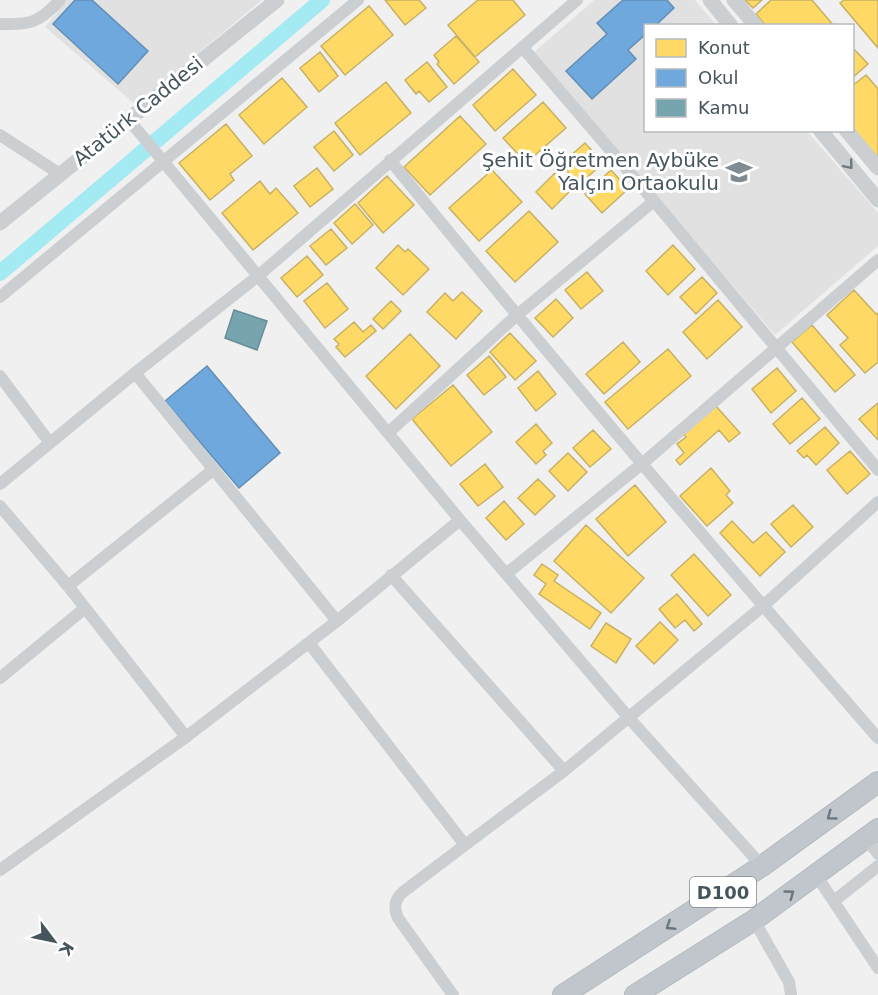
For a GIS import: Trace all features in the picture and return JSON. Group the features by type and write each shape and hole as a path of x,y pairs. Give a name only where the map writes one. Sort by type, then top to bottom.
{"highway":[{"name":"D100","path":"563,995 762,866 878,782"},
{"name":"D100","path":"635,995 754,920 816,875 874,840"}],"street":[{"path":"0,24 32,23 44,16 60,0"},
{"name":"Atatürk Caddesi","path":"0,223 277,0"},
{"path":"0,297 358,0"},
{"path":"0,484 258,276 577,0"},
{"path":"710,0 729,24"},
{"path":"734,0 754,24"},
{"path":"522,48 654,201 878,470"},
{"path":"129,120 460,520 629,718 762,866"},
{"path":"822,132 878,200"},
{"path":"848,132 878,168"},
{"path":"0,135 60,174"},
{"path":"390,160 516,316 878,738"},
{"path":"865,184 878,174"},
{"path":"388,434 516,316 654,201"},
{"path":"506,573 643,463 878,260"},
{"path":"135,373 338,621"},
{"path":"0,376 50,443"},
{"path":"68,586 214,469"},
{"path":"453,995 398,918 395,907 396,899 403,891 564,771 629,718 763,606 878,502"},
{"path":"0,506 68,586 186,737"},
{"path":"0,870 186,737 338,621 460,520"},
{"path":"391,575 564,771"},
{"path":"0,678 85,608"},
{"path":"309,643 465,845"},
{"path":"834,901 878,866"},
{"path":"816,875 878,968"},
{"path":"754,920 789,982 791,995"}],"shaded area":[{"path":"67,0 262,0 136,105 45,27"},
{"name":"Şehit Öğretmen Aybüke Yalçın Ortaokulu","path":"594,0 695,0 715,24 644,24 644,132 808,132 878,213 878,246 775,335 533,53"}],"building: Konut":[{"path":"385,0 419,0 426,8 405,25"},
{"path":"478,0 513,0 525,15 475,57 448,25"},
{"path":"745,0 762,0 753,8"},
{"path":"771,0 812,0 832,24 764,24 756,14"},
{"path":"844,0 878,0 878,48 840,3"},
{"path":"369,6 393,35 345,75 321,46"},
{"path":"456,36 479,62 454,84 437,64 439,62 434,55"},
{"path":"854,49 868,64 854,76"},
{"path":"320,52 338,76 319,92 300,68"},
{"path":"427,62 447,87 429,102 419,91 416,94 405,80"},
{"path":"513,69 536,95 495,131 473,105"},
{"path":"866,75 878,89 878,159 854,129 854,84"},
{"path":"282,78 307,107 264,144 239,115"},
{"path":"386,82 411,113 360,155 335,123"},
{"path":"543,102 566,128 526,163 503,138"},
{"path":"460,116 486,144 430,195 404,167"},
{"path":"226,124 252,156 230,174 234,180 210,200 179,163"},
{"path":"334,131 353,155 334,171 314,147"},
{"path":"585,143 603,163 579,185 561,164"},
{"path":"317,168 333,189 310,207 294,186"},
{"path":"492,170 522,202 479,241 449,208"},
{"path":"611,170 628,189 602,213 585,194"},
{"path":"556,172 572,189 552,209 536,192"},
{"path":"387,176 414,205 383,233 358,203"},
{"path":"260,181 270,194 276,188 298,213 253,250 222,213"},
{"path":"355,204 373,225 352,244 334,223"},
{"path":"529,211 558,242 515,282 486,251"},
{"path":"331,229 347,248 326,265 310,246"},
{"path":"398,245 405,252 408,249 429,269 403,295 376,268"},
{"path":"673,245 695,269 668,295 646,271"},
{"path":"307,256 323,275 297,297 281,278"},
{"path":"587,272 603,291 581,309 565,290"},
{"path":"702,277 717,293 696,314 680,297"},
{"path":"327,283 348,309 325,328 304,301"},
{"path":"854,290 876,314 878,313 878,362 865,373 840,345 848,338 827,315"},
{"path":"462,292 482,311 456,339 427,312 445,293 453,301"},
{"path":"556,299 573,318 553,337 535,318"},
{"path":"718,300 742,327 707,359 683,332"},
{"path":"391,301 401,311 383,329 373,319"},
{"path":"354,322 363,332 371,325 376,331 345,357 336,347 339,344 334,339"},
{"path":"812,325 855,375 835,392 792,342"},
{"path":"510,333 536,361 515,380 490,352"},
{"path":"410,334 440,366 396,409 366,376"},
{"path":"623,342 640,362 604,394 586,374"},
{"path":"668,349 691,376 628,429 605,402"},
{"path":"489,356 506,377 484,395 467,375"},
{"path":"777,368 796,391 771,413 752,389"},
{"path":"538,371 556,394 536,411 518,388"},
{"path":"453,385 492,432 451,466 412,419"},
{"path":"802,398 820,419 790,444 773,424"},
{"path":"878,403 878,440 859,419"},
{"path":"715,405 740,433 729,442 719,430 680,465 676,460 684,453 677,444 686,437 683,433"},
{"path":"536,424 552,443 543,451 546,455 536,464 516,442"},
{"path":"825,427 839,443 816,465 807,455 804,458 797,451"},
{"path":"593,430 611,449 590,467 573,448"},
{"path":"850,451 870,474 847,494 827,470"},
{"path":"568,453 587,472 568,491 549,471"},
{"path":"485,464 503,487 478,506 460,484"},
{"path":"711,468 730,491 726,495 733,503 707,526 680,496"},
{"path":"538,479 555,496 535,515 518,498"},
{"path":"635,485 666,522 628,556 596,519"},
{"path":"504,501 524,524 506,540 486,518"},
{"path":"793,505 813,527 791,547 771,524"},
{"path":"732,521 753,543 766,532 785,552 760,576 720,533"},
{"path":"586,525 644,578 611,613 554,561"},
{"path":"694,554 731,595 708,616 671,575"},
{"path":"542,564 558,575 554,581 601,613 590,629 539,594 546,584 534,575"},
{"path":"677,594 702,624 694,631 685,620 675,628 659,609"},
{"path":"660,622 678,640 654,664 636,646"},
{"path":"606,623 631,639 616,663 591,646"}],"building: Okul":[{"path":"75,0 92,0 148,51 118,84 53,24"},
{"path":"623,0 667,0 674,8 657,24 644,24 644,36 628,50 636,59 592,99 566,71 607,34 597,23"},
{"path":"207,366 280,453 239,488 165,401"}],"building: Kamu":[{"path":"234,310 267,321 257,350 225,338"}],"waterway":[{"path":"0,273 322,0"}],"place":[{"name":"Şehit Öğretmen Aybüke Yalçın Ortaokulu","path":"739,172"}]}
